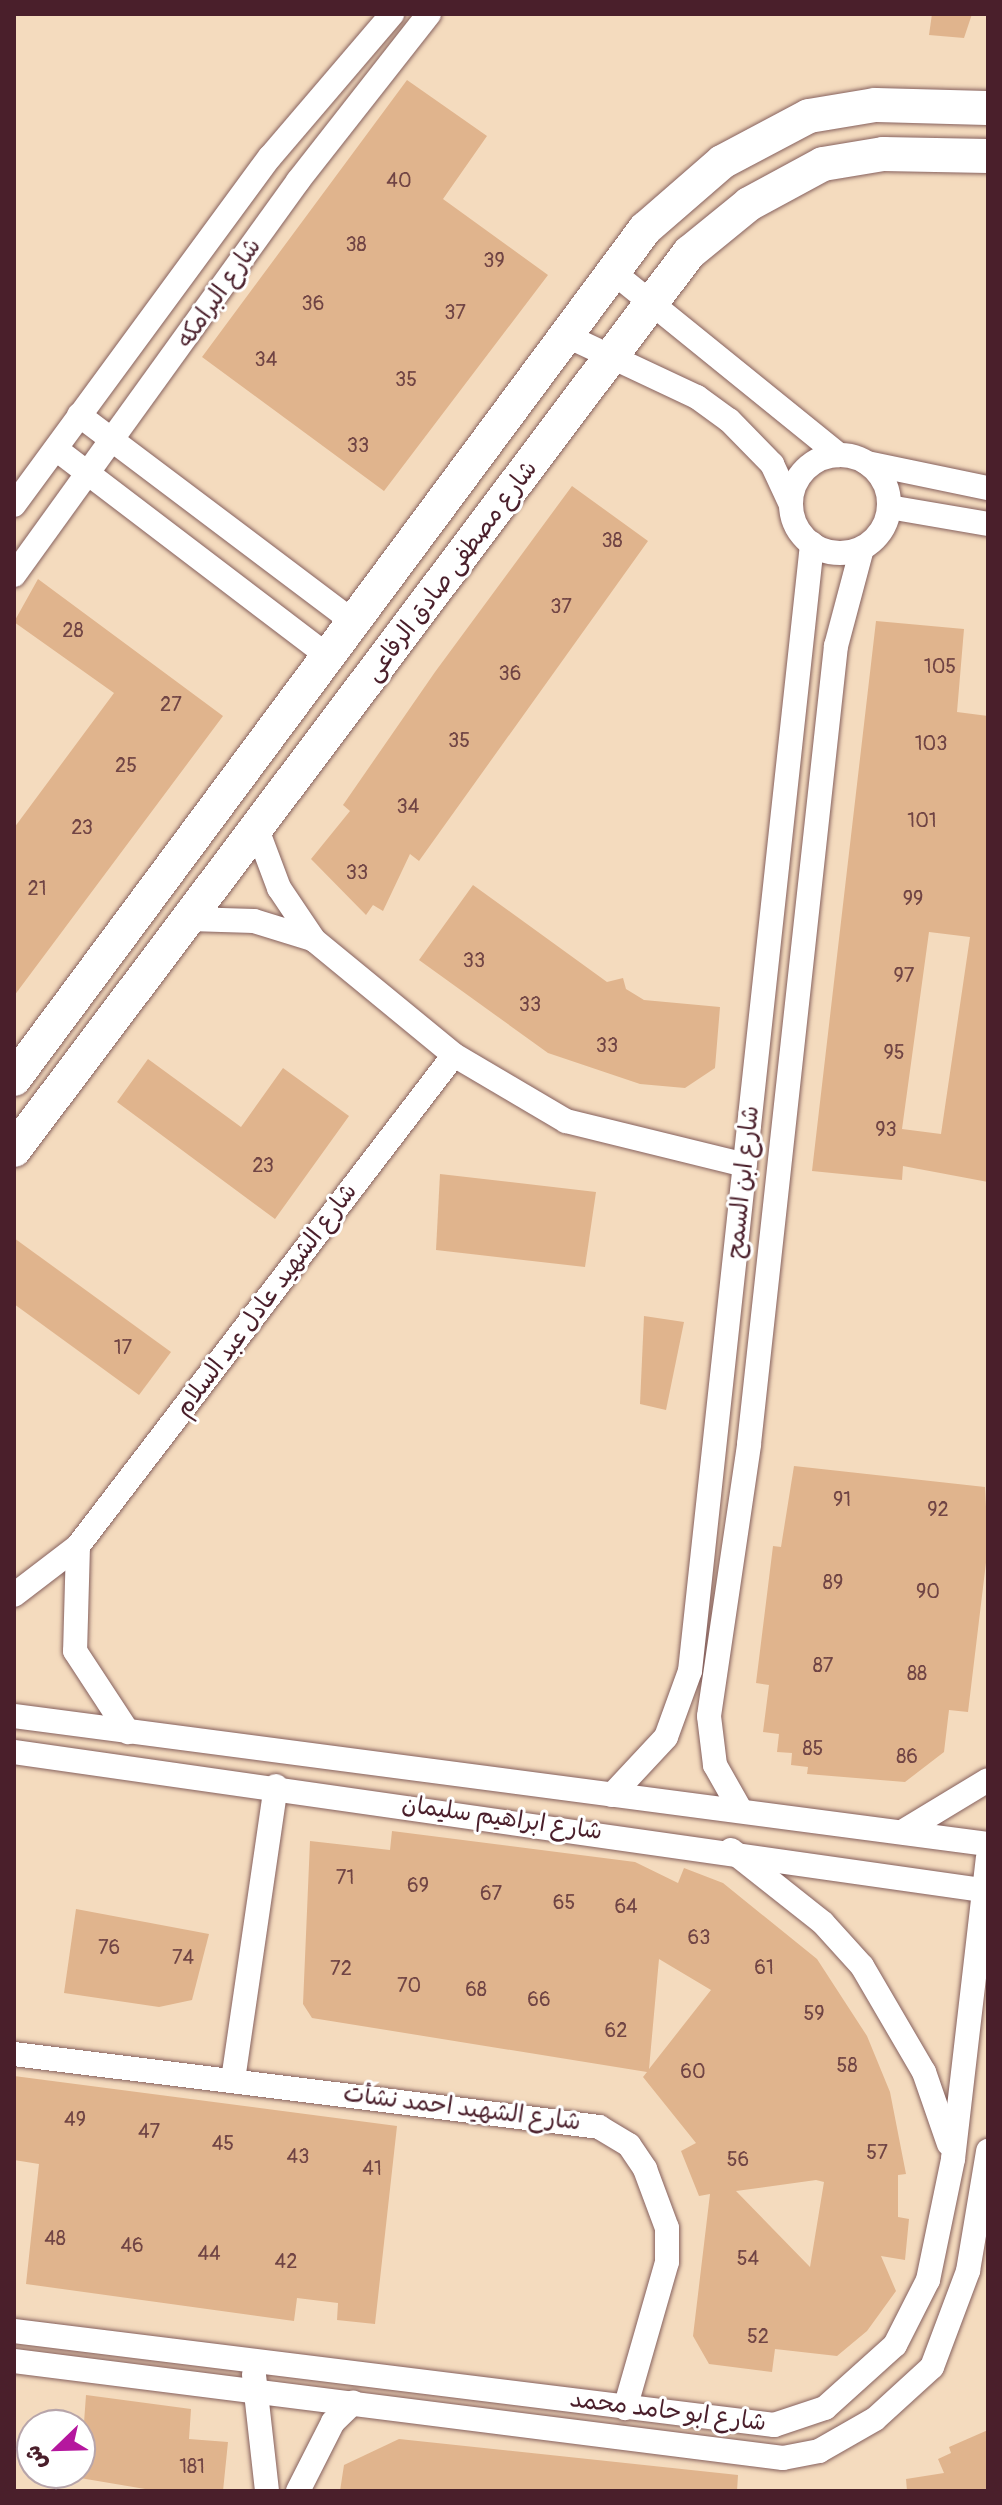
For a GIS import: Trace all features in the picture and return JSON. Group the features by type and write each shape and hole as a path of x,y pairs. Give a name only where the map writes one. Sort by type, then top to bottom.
{"street":[{"name":"شارع البرامكه","path":"14,505 270,157 392,14"},
{"name":"شارع البرامكه","path":"14,575 92,476 298,181 429,14"},
{"name":"شارع مصطفى صادق الرفاعى","path":"14,1079 565,335 613,272 683,192 772,131 832,108 988,108"},
{"name":"شارع مصطفى صادق الرفاعى","path":"14,1150 258,832 652,301 716,227 823,164 883,154 988,156"},
{"path":"270,157 298,181"},
{"path":"613,272 839,455 988,488"},
{"path":"565,335 608,361 697,397 729,420 772,464 812,544 836,553 862,548 881,532 889,507 884,482 867,463"},
{"path":"79,415 352,621"},
{"path":"56,449 328,656"},
{"path":"791,505 805,470 839,455"},
{"path":"889,507 988,524"},
{"name":"شارع ابن السمح","path":"612,1795 666,1737 690,1671 812,544"},
{"name":"شارع ابن السمح","path":"741,1811 715,1765 709,1716 749,1444 836,646 862,548"},
{"path":"258,832 279,888 314,940 454,1055 566,1121 745,1165"},
{"path":"190,919 254,921 314,940"},
{"name":"شارع الشهيد عادل عبد السلام","path":"14,1595 78,1546 454,1055"},
{"path":"78,1546 75,1651 128,1732"},
{"name":"شارع ابراهيم سليمان","path":"14,1716 988,1844"},
{"name":"شارع ابراهيم سليمان","path":"14,1752 729,1849 986,1890"},
{"path":"900,1832 954,1807 988,1780"},
{"path":"233,2080 276,1786"},
{"path":"729,1849 823,1923 862,1966 924,2072 953,2159"},
{"name":"شارع ابو حامد محمد","path":"14,2331 255,2358 774,2425 825,2408 895,2345 914,2315 944,2219 988,1858"},
{"name":"شارع الشهيد احمد نشأت","path":"14,2054 572,2119 629,2145 659,2197 667,2262 625,2408"},
{"name":"شارع ابو حامد محمد","path":"14,2361 253,2388 783,2458 845,2438 932,2367 968,2271 988,2151"},
{"path":"255,2358 253,2388 267,2444 267,2491"},
{"path":"298,2491 333,2422 353,2403"},
{"path":"825,2408 845,2438"}],"building":[{"path":"932,14 972,14 964,38 929,35"},
{"path":"407,80 487,136 443,199 548,275 384,491 202,357"},
{"path":"572,486 648,541 419,861 410,854 383,911 373,905 366,915 311,859 350,811 343,805 435,672"},
{"path":"38,579 223,716 14,996 14,828 114,693 14,622"},
{"path":"876,621 964,629 957,712 988,716 988,1182 903,1166 902,1180 812,1171","holes":["929,932 970,937 941,1134 902,1129"]},
{"path":"473,885 607,982 623,978 626,989 644,1000 720,1007 715,1068 685,1088 640,1084 548,1053 419,960"},
{"path":"148,1059 241,1127 283,1068 349,1116 275,1219 117,1102"},
{"path":"440,1174 596,1192 585,1267 436,1250"},
{"path":"14,1238 171,1352 139,1395 14,1304"},
{"path":"644,1316 684,1322 666,1410 640,1404"},
{"path":"794,1466 985,1487 988,1546 968,1712 949,1710 944,1752 905,1782 807,1774 808,1767 791,1765 792,1753 777,1752 779,1734 763,1732 769,1685 756,1683 773,1546 781,1547"},
{"path":"392,1831 635,1862 678,1883 684,1868 723,1883 817,1959 867,2036 890,2092 906,2174 898,2175 898,2217 909,2219 905,2260 881,2256 896,2291 867,2331 837,2356 775,2349 772,2372 709,2364 693,2336 710,2194 699,2196 681,2151 696,2143 643,2077 647,2072 312,2018 303,2004 310,1841 390,1850","holes":["659,1959 711,1990 649,2069","816,2180 824,2182 810,2267 736,2191"]},
{"path":"76,1909 209,1934 192,2000 159,2007 64,1993"},
{"path":"14,2076 397,2126 375,2324 337,2320 338,2303 297,2298 294,2321 26,2284 39,2164 14,2160"},
{"path":"86,2395 191,2409 189,2439 228,2442 223,2491 157,2491 96,2481 96,2409 85,2409"},
{"path":"988,2430 988,2491 907,2491 906,2479 944,2473 938,2459 951,2453 949,2447"},
{"path":"399,2439 738,2475 737,2491 340,2491 344,2465"}]}
